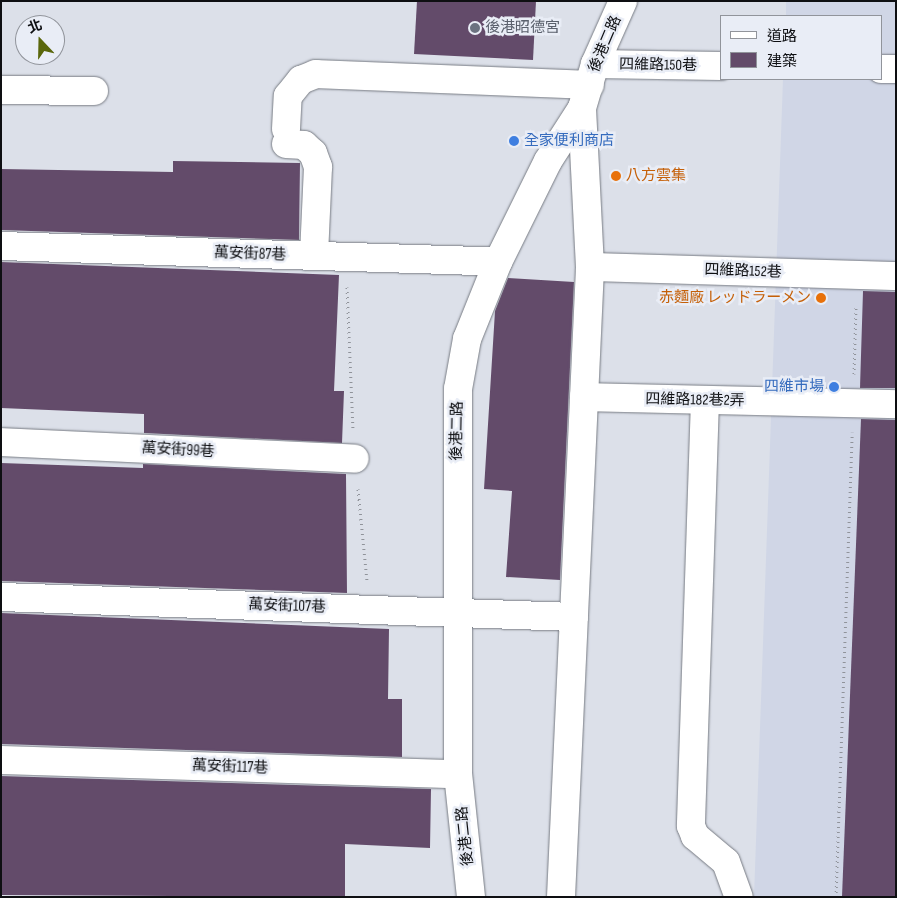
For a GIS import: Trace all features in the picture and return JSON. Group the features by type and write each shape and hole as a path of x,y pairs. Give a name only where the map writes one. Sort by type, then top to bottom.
{"lane":[{"name":"後港二路","path":"471,897 458,774 455,611 458,390 468,339 498,262 548,161 589,86 624,1"},
{"name":"四維路150巷","path":"314,256 318,166 313,154 304,145 286,137 288,96 301,80 316,74 589,86 720,66"},
{"path":"882,69 896,69"},
{"path":"561,897 590,267 589,86"},
{"path":"1,90 94,91"},
{"name":"萬安街87巷","path":"1,246 498,262"},
{"name":"四維路152巷","path":"590,267 896,276"},
{"name":"四維路182巷2弄","path":"584,397 896,404"},
{"path":"705,400 691,826 695,836 726,862 739,897"},
{"name":"萬安街99巷","path":"1,442 355,458"},
{"name":"萬安街107巷","path":"1,597 455,611 574,617"},
{"name":"萬安街117巷","path":"1,760 458,774"}],"path":[{"path":"836,897 854,403 856,274"}],"shaded area":[{"name":"四維市場","path":"786,1 896,1 896,897 754,897 783,80 882,80 882,15 786,15"}],"building":[{"name":"後港昭德宮","path":"417,1 536,1 533,60 414,54"},
{"path":"173,161 300,163 299,240 1,230 1,169 173,172"},
{"path":"1,262 339,275 334,391 344,391 342,443 144,433 144,414 1,408"},
{"path":"508,278 574,282 560,580 506,577 512,491 484,489 495,311"},
{"path":"863,291 896,292 896,388 860,388"},
{"path":"861,419 896,420 896,897 842,897"},
{"path":"1,463 143,468 143,464 346,474 347,593 1,581"},
{"path":"1,613 389,629 388,699 402,699 402,757 1,744"},
{"path":"1,776 431,789 430,848 345,844 345,897 1,895"}],"place":[{"name":"後港昭德宮","path":"475,28"},
{"name":"全家便利商店","path":"514,141"},
{"name":"八方雲集","path":"616,176"},
{"name":"赤麵廠 レッドラーメン","path":"821,298"},
{"name":"四維市場","path":"834,387"}]}
